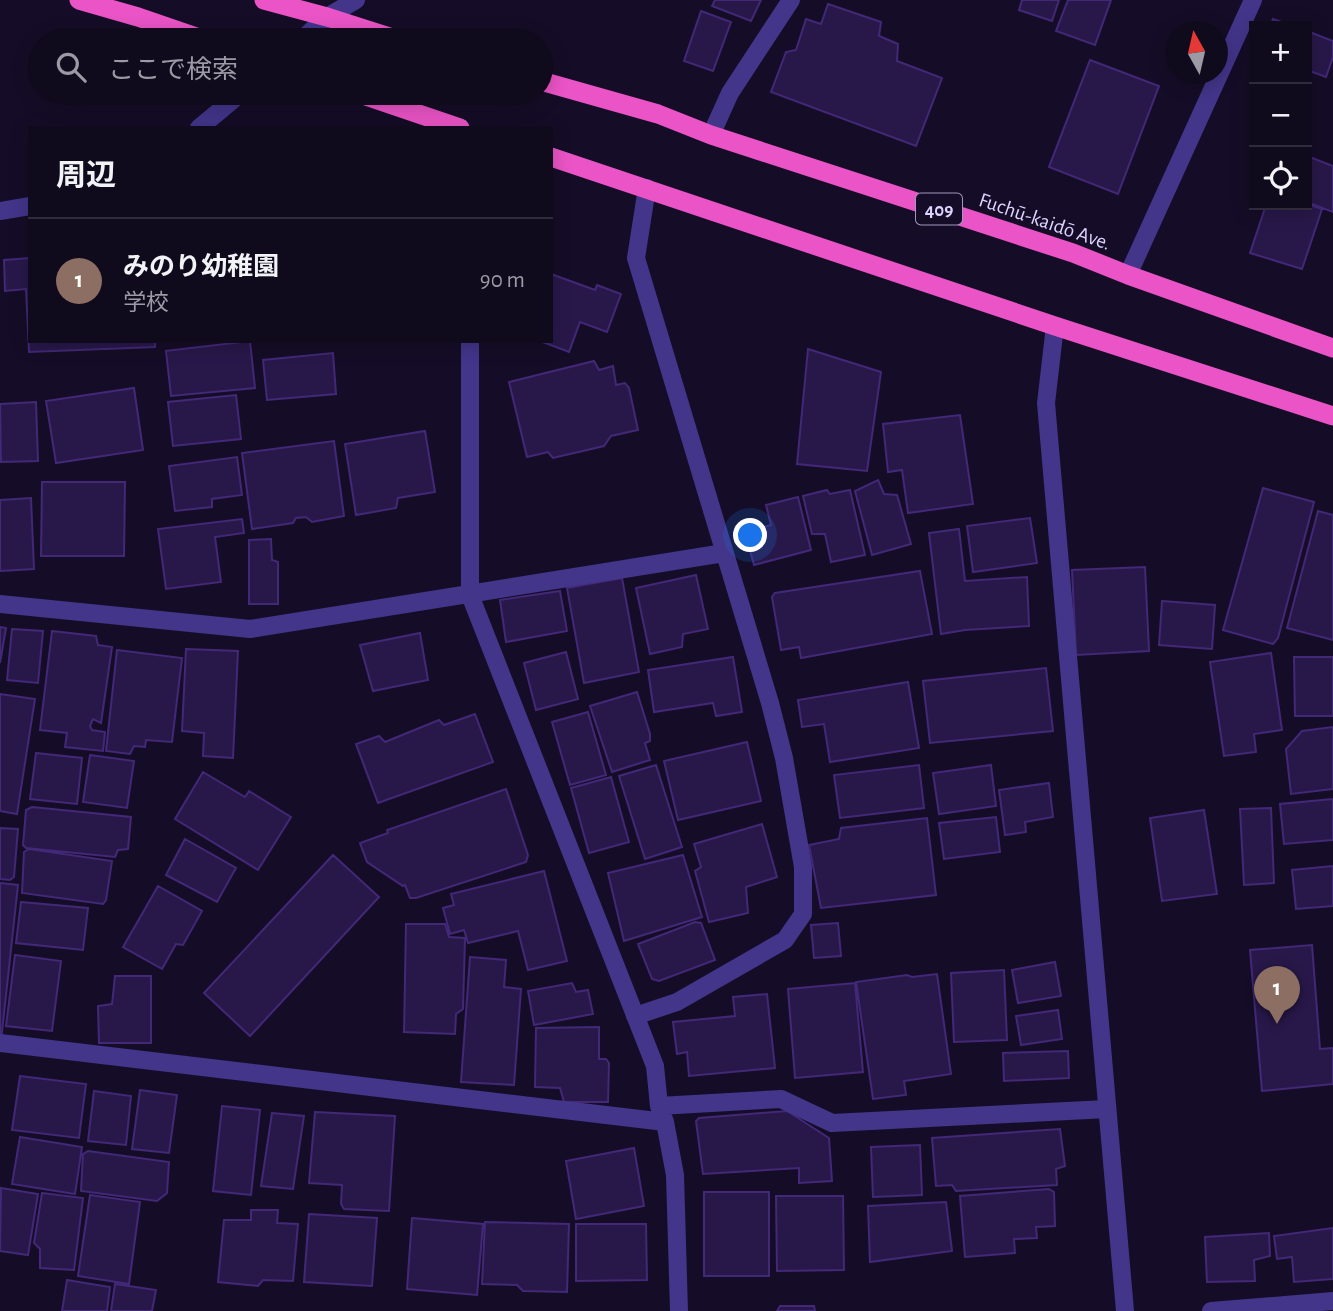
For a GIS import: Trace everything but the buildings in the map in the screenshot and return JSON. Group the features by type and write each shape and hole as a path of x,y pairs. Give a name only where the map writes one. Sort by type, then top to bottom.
{"highway":[{"path":"79,0 170,28"},
{"path":"264,0 361,28"},
{"name":"Fuchū-kaidō Ave.","path":"553,84 658,114 711,135 1073,253 1333,348"},
{"path":"392,105 454,126"},
{"path":"553,159 1333,416"}],"street":[{"path":"315,28 327,17 356,0"},
{"path":"711,135 730,93 791,0"},
{"path":"1128,275 1253,0"},
{"path":"201,126 227,105"},
{"path":"635,1016 677,1002 785,940 803,914 803,867 784,758 770,703 636,258 647,188"},
{"path":"0,211 28,206"},
{"path":"1055,326 1046,403 1125,1311"},
{"path":"470,343 470,594 654,1066 675,1175 679,1311"},
{"path":"0,604 250,629 724,553"},
{"path":"0,1044 662,1114 780,1099 832,1123 1107,1109"},
{"path":"1211,1311 1333,1301"}],"place":[{"name":"みのり幼稚園","path":"1277,1024"}]}
